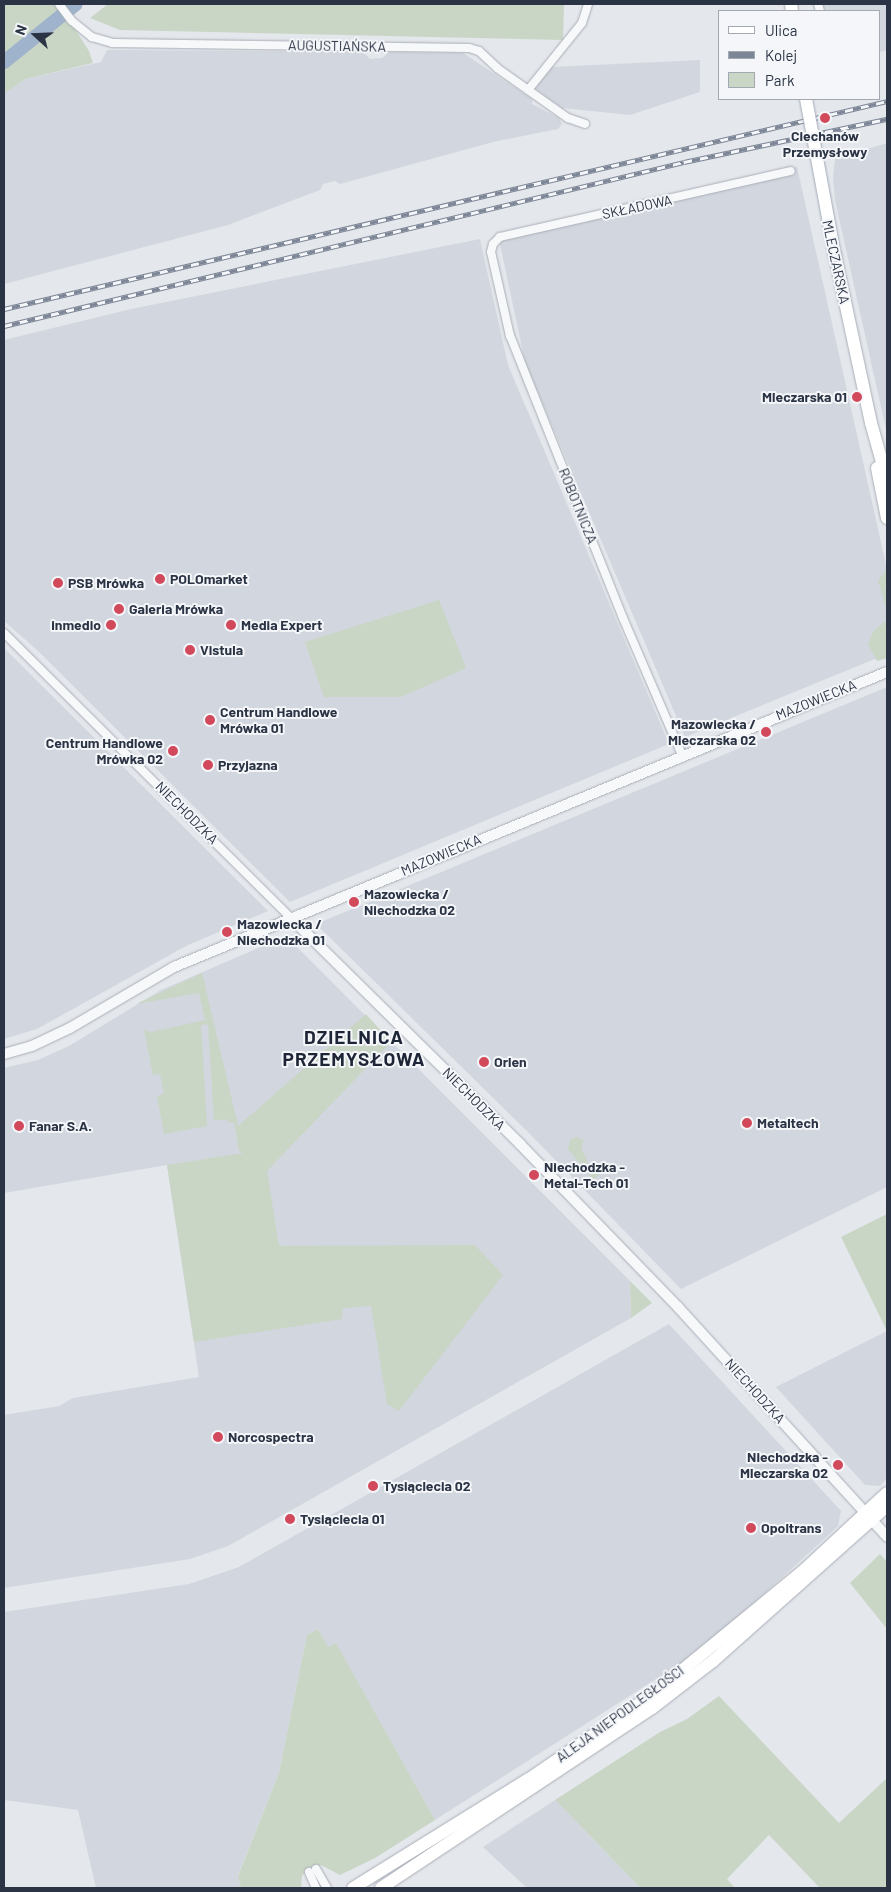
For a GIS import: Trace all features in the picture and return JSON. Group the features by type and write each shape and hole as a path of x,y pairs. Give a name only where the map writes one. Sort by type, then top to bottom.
{"main road":[{"name":"MLECZARSKA","path":"806,100 835,255 871,424 887,518"},
{"name":"MLECZARSKA","path":"871,424 887,480"},
{"path":"869,1516 887,1493"},
{"path":"869,1516 887,1506"},
{"name":"ALEJA NIEPODLEGŁOŚCI","path":"353,1888 530,1778 652,1695 869,1516"},
{"name":"ALEJA NIEPODLEGŁOŚCI","path":"380,1888 652,1708 713,1661 869,1516"}],"street":[{"name":"AUGUSTIAŃSKA","path":"59,4 72,20 92,37 113,43 469,48 568,118 585,124"},
{"path":"528,90 582,23 588,4"},
{"name":"SKŁADOWA","path":"491,252 493,244 500,237 791,171"},
{"name":"ROBOTNICZA","path":"491,252 510,336 623,618 682,756"},
{"name":"NIECHODZKA","path":"4,633 520,1144 678,1307 887,1537"},
{"name":"MAZOWIECKA","path":"4,1054 32,1046 70,1028 174,967 887,672"},
{"path":"316,1888 312,1870 327,1888"}],"shaded area":[{"path":"823,4 887,4 887,50 881,52 881,10 824,10"},
{"path":"107,50 363,52 370,59 382,58 389,52 463,53 532,99 532,104 559,118 562,124 558,129 493,142 340,184 335,181 323,184 320,190 228,225 4,284 4,94 25,79 101,62"},
{"path":"700,60 700,92 630,115 562,108 534,88 552,67"},
{"path":"887,143 887,434 835,200 833,178 835,159"},
{"path":"797,167 887,569 887,654 685,737 525,362 498,235"},
{"path":"480,239 508,365 669,744 290,902 37,650 4,621 4,340 131,309"},
{"path":"4,648 268,911 186,946 37,1029 4,1039"},
{"path":"887,687 887,1187 681,1289 531,1135 316,924"},
{"path":"286,936 630,1281 631,1318 228,1546 190,1559 4,1588 4,1415 59,1406 73,1398 199,1377 167,1165 4,1193 4,1068 38,1060 69,1046 161,990"},
{"path":"669,1324 841,1511 838,1526 750,1607 681,1663 435,1820 336,1644 328,1648 318,1629 307,1635 279,1773 238,1875 241,1888 96,1888 78,1810 4,1800 4,1612 189,1584 239,1567"},
{"path":"887,1331 887,1478 880,1486 865,1485 776,1387"},
{"path":"555,1800 641,1888 527,1888 483,1847"}],"green space":[{"path":"4,4 59,4 89,51 93,63 25,79 4,94"},
{"path":"108,4 564,4 563,40 120,30 90,18"},
{"path":"887,569 887,610 878,581"},
{"path":"439,600 466,668 401,697 324,697 305,642"},
{"path":"887,620 887,658 877,661 868,644 873,632"},
{"path":"202,973 238,1126 366,1014 391,1042 267,1171 279,1246 475,1245 503,1275 399,1411 387,1404 371,1306 343,1308 342,1319 194,1342 167,1165 243,1153 239,1151 234,1122 228,1123 227,1119 214,1121 208,1024 201,1025 207,1126 164,1134 157,1096 164,1094 160,1074 153,1075 144,1030 151,1032 205,1020 199,993 136,1004"},
{"path":"577,1137 584,1141 581,1147 590,1167 596,1166 600,1173 595,1179 591,1177 568,1149 570,1140"},
{"path":"887,1214 887,1331 841,1237"},
{"path":"630,1281 652,1303 631,1318"},
{"path":"880,1554 887,1562 887,1629 850,1583"},
{"path":"318,1629 328,1647 336,1643 435,1820 375,1858 340,1875 321,1865 302,1875 301,1888 241,1888 238,1876 279,1773 307,1635"},
{"path":"719,1696 839,1823 887,1778 887,1888 820,1888 769,1835 727,1879 735,1888 641,1888 555,1800 660,1732 687,1719"}],"waterway":[{"path":"4,62 76,4"}],"railway":[{"path":"4,309 887,101"},
{"path":"4,326 684,162 887,119"}],"place":[{"name":"Ciechanów Przemysłowy","path":"825,118"},
{"name":"Mleczarska 01","path":"857,397"},
{"name":"POLOmarket","path":"160,579"},
{"name":"PSB Mrówka","path":"58,583"},
{"name":"Galeria Mrówka","path":"119,609"},
{"name":"inmedio","path":"111,625"},
{"name":"Media Expert","path":"231,625"},
{"name":"Vistula","path":"190,650"},
{"name":"Centrum Handlowe Mrówka 01","path":"210,720"},
{"name":"Mazowiecka / Mleczarska 02","path":"766,732"},
{"name":"Centrum Handlowe Mrówka 02","path":"173,751"},
{"name":"Przyjazna","path":"208,765"},
{"name":"Mazowiecka / Niechodzka 02","path":"354,902"},
{"name":"Mazowiecka / Niechodzka 01","path":"227,932"},
{"name":"Orlen","path":"484,1062"},
{"name":"Metaltech","path":"747,1123"},
{"name":"Fanar S.A.","path":"19,1126"},
{"name":"Niechodzka - Metal-Tech 01","path":"534,1175"},
{"name":"Norcospectra","path":"218,1437"},
{"name":"Niechodzka - Mleczarska 02","path":"838,1465"},
{"name":"Tysiąclecia 02","path":"373,1486"},
{"name":"Tysiąclecia 01","path":"290,1519"},
{"name":"Opoltrans","path":"751,1528"}],"district":[{"name":"DZIELNICA PRZEMYSŁOWA","path":"354,1048"}]}
